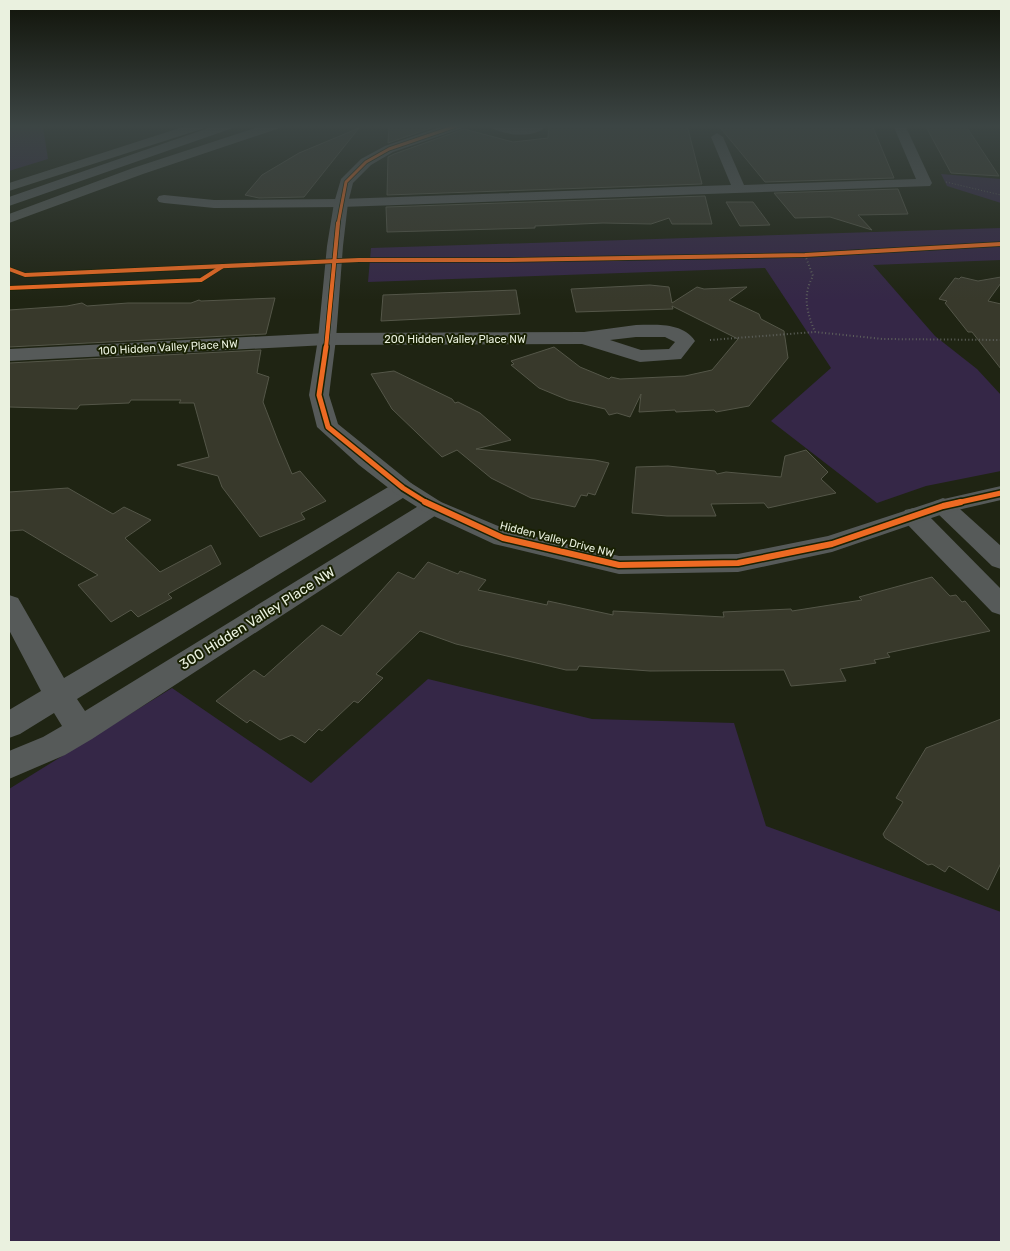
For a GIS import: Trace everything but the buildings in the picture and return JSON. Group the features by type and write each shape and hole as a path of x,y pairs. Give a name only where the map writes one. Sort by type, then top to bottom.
{"main road":[{"path":"9,202 62,183"},
{"path":"9,219 108,183"},
{"path":"9,229 32,220 46,205"}],"street":[{"name":"Hidden Valley Drive NW","path":"346,183 334,246 335,261 319,395 328,427 404,488 433,506 503,538 619,565 738,563 832,544 943,506 1001,493"},
{"path":"737,183 739,189"},
{"path":"164,199 214,204 341,203 913,183"},
{"name":"200 Hidden Valley Place NW","path":"327,339 584,338 640,356 674,355 686,342"},
{"name":"100 Hidden Valley Place NW","path":"9,356 327,339"},
{"path":"9,726 404,488"},
{"name":"300 Hidden Valley Place NW","path":"9,765 54,746 81,730 433,506"},
{"path":"943,506 1001,560"},
{"path":"914,516 1001,605"},
{"path":"9,604 59,696 81,730"}],"path":[{"path":"957,183 1001,195"},
{"path":"795,255 814,254"},
{"path":"805,255 813,276 807,285 804,304 816,332"},
{"path":"686,342 816,332 883,339 1001,340"}],"shaded area":[{"path":"946,183 1001,183 1001,203 947,186"},
{"path":"1001,228 1001,260 873,265 935,336 977,369 1001,395 1001,471 926,486 877,503 771,421 831,368 765,268 368,282 371,248"},
{"path":"428,679 592,719 734,723 766,826 1001,912 1001,1242 9,1242 9,789 172,688 311,783"}],"cycle path":[{"path":"346,183 335,246 327,339 319,395 328,427 403,488 433,507 503,538 619,565 738,563 832,544 943,506 1001,493"},
{"path":"9,269 25,275 359,260 504,260 805,255 1001,244"},
{"path":"9,288 201,280 223,266"}]}
